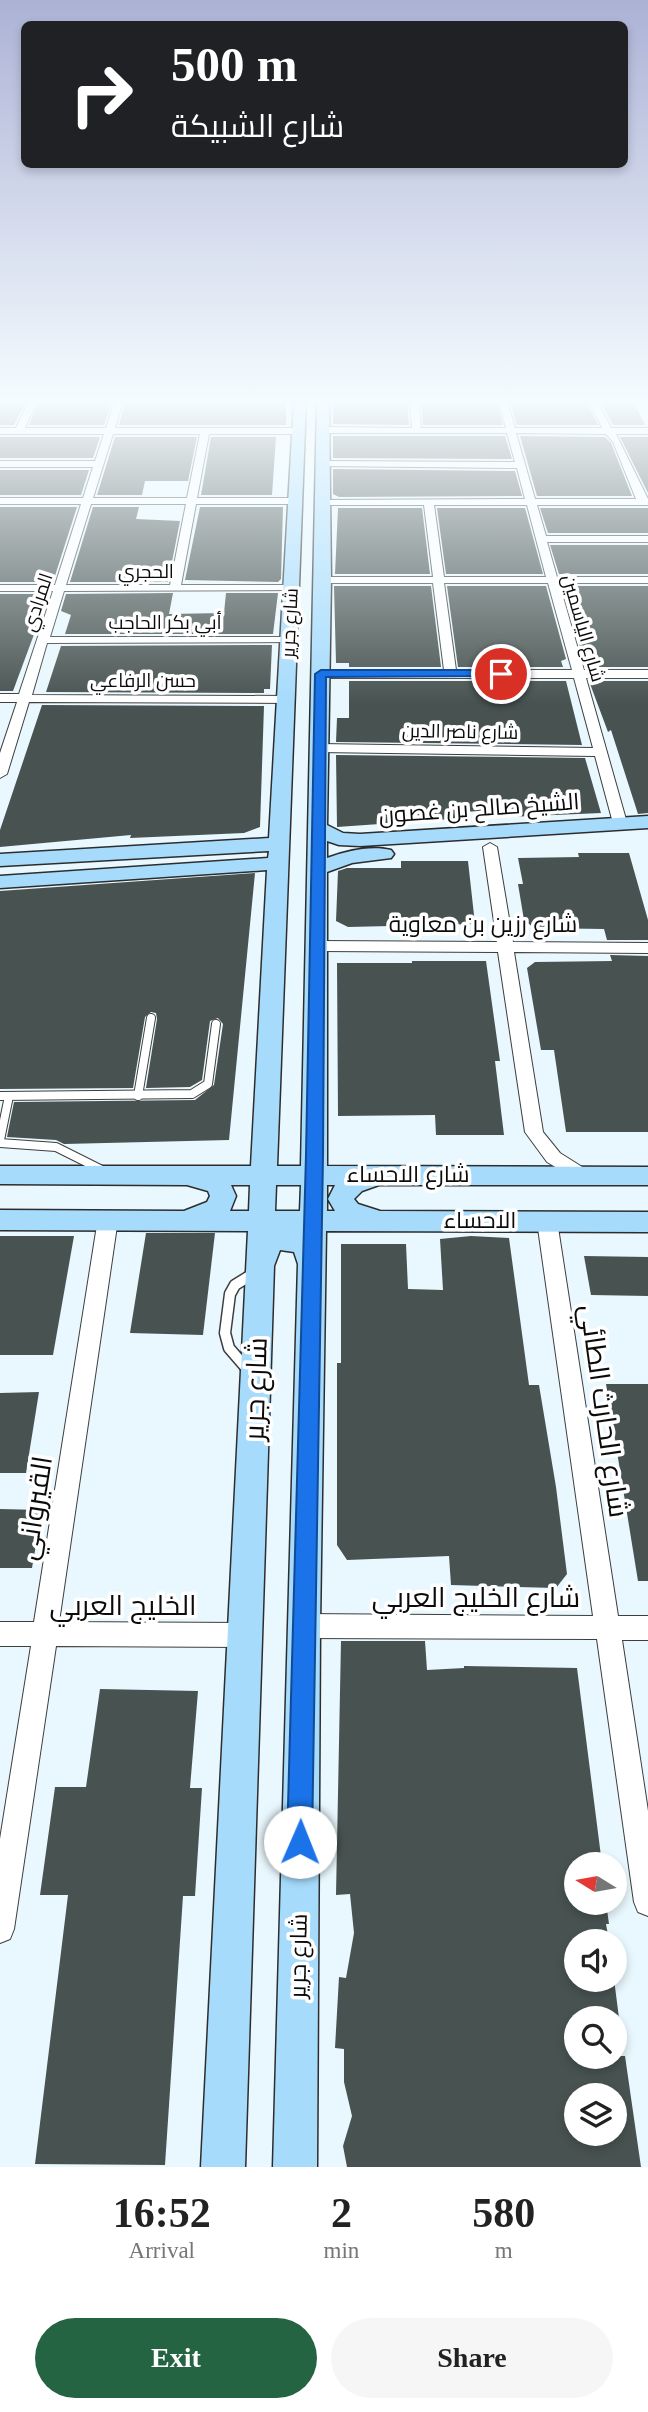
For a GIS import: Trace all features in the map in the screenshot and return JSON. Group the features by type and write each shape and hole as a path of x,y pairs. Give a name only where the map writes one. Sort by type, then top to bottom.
{"main road":[{"name":"شارع جرير","path":"223,2167 263,1175 295,502"},
{"name":"شارع جرير","path":"295,2167 303,1626 315,1136 322,502"},
{"name":"الشيخ صالح بن غصون","path":"317,869 368,848 648,822"},
{"name":"الشيخ صالح بن غصون","path":"317,828 339,839 368,848"},
{"name":"الشيخ صالح بن غصون","path":"403,845 490,847 648,836"},
{"path":"3,871 278,854"},
{"path":"265,1136 273,1156 294,1162 309,1157 315,1136"},
{"path":"388,1174 350,1185 345,1188 341,1199 349,1212 388,1220"},
{"name":"شارع الاحساء","path":"0,1175 648,1176"},
{"path":"185,1219 218,1208 223,1196 218,1185 188,1176"},
{"path":"0,1220 313,1219"},
{"name":"الاحساء","path":"313,1219 648,1222"},
{"path":"260,1267 269,1243 286,1238 306,1246 312,1268"}],"street":[{"name":"المرادي","path":"0,772 87,502"},
{"path":"174,589 192,502"},
{"path":"429,502 450,674"},
{"name":"شارع الياسمين","path":"530,502 620,823"},
{"path":"541,540 648,539"},
{"path":"323,580 648,580"},
{"name":"الحجري","path":"0,589 291,588"},
{"name":"أبي بكر الحاجب","path":"43,639 288,640"},
{"path":"321,674 648,674"},
{"name":"حسن الرفاعي","path":"0,698 286,699"},
{"name":"شارع ناصر الدين","path":"319,748 600,752"},
{"path":"490,847 531,1121 546,1152 580,1175"},
{"name":"شارع رزين بن معاوية","path":"317,946 648,948"},
{"name":"القيرواني","path":"0,1930 108,1219"},
{"name":"شارع الحارث الطائي","path":"547,1221 648,1902"},
{"name":"شارع الخليج العربي","path":"303,1626 648,1628"},
{"name":"الخليج العربي","path":"0,1634 245,1636"}],"lane":[{"path":"138,1096 150,1018"},
{"path":"110,1175 61,1147 0,1141 5,1096 184,1096 204,1088 209,1079 216,1024"}],"building":[{"path":"0,507 77,507 53,582 0,582"},
{"path":"93,507 139,507 136,519 180,521 168,582 70,582"},
{"path":"200,507 283,507 281,579 278,582 185,580"},
{"path":"338,508 422,508 430,574 335,574"},
{"path":"437,508 525,508 543,574 446,574"},
{"path":"540,508 648,508 648,533 548,533"},
{"path":"550,545 648,545 648,574 559,574"},
{"path":"334,586 431,586 441,667 349,667 349,663 336,663"},
{"path":"447,586 546,586 566,659 561,661 563,667 458,667"},
{"path":"562,586 648,586 648,667 586,667"},
{"path":"173,593 169,614 224,613 226,593 278,593 273,634 65,634 71,615 61,611 66,594"},
{"path":"0,594 49,594 13,691 0,691"},
{"path":"272,645 270,689 264,689 264,693 46,692 61,646"},
{"path":"349,681 566,681 582,745 336,742 337,718 349,718"},
{"path":"589,681 648,681 648,813 638,814 611,730 608,732"},
{"path":"42,705 264,706 260,827 244,833 130,838 131,835 0,847 0,830"},
{"path":"336,755 585,758 601,813 507,817 505,809 465,812 465,818 337,827"},
{"path":"578,853 629,853 648,920 648,940 607,940 604,929 534,928 524,920 518,884 523,884 518,858 579,857"},
{"path":"401,861 468,861 475,924 348,927 336,921 338,871 347,868 401,868"},
{"path":"255,873 229,1140 64,1144 56,1140 7,1137 14,1102 195,1100 214,1085 223,1024 218,1018 210,1021 202,1080 190,1087 146,1088 157,1019 156,1013 151,1012 145,1017 133,1088 0,1089 0,891"},
{"path":"610,955 648,956 648,1132 566,1132 554,1050 541,1050 527,968 535,962 612,961"},
{"path":"486,961 500,1061 495,1061 504,1135 436,1135 435,1115 338,1116 337,963"},
{"path":"146,1233 215,1233 203,1335 130,1333"},
{"path":"0,1236 74,1236 53,1355 0,1355"},
{"path":"471,1236 509,1238 529,1385 539,1385 556,1487 567,1574 556,1588 451,1585 449,1556 347,1560 337,1545 337,1363 341,1363 341,1244 406,1244 408,1289 443,1290 440,1239"},
{"path":"584,1256 648,1257 648,1296 591,1295"},
{"path":"606,1384 648,1384 648,1581 638,1581"},
{"path":"39,1392 26,1473 0,1473 0,1393"},
{"path":"0,1509 42,1510 32,1568 0,1568"},
{"path":"341,1641 425,1641 427,1670 464,1666 577,1668 600,1852 564,1852 564,1915 608,1915 609,1924 606,1924 607,1929 564,1929 564,1992 616,1992 617,2006 564,2006 564,2069 627,2069 641,2167 347,2167 343,2146 352,2116 344,2082 344,2049 335,2048 339,1977 346,1978 354,1933 350,1894 336,1895"},
{"path":"100,1689 198,1691 190,1788 202,1788 195,1896 183,1896 165,2165 35,2164 68,1895 40,1895 55,1787 86,1787"}],"route":[{"path":"300,1842 321,674 501,674"}]}
